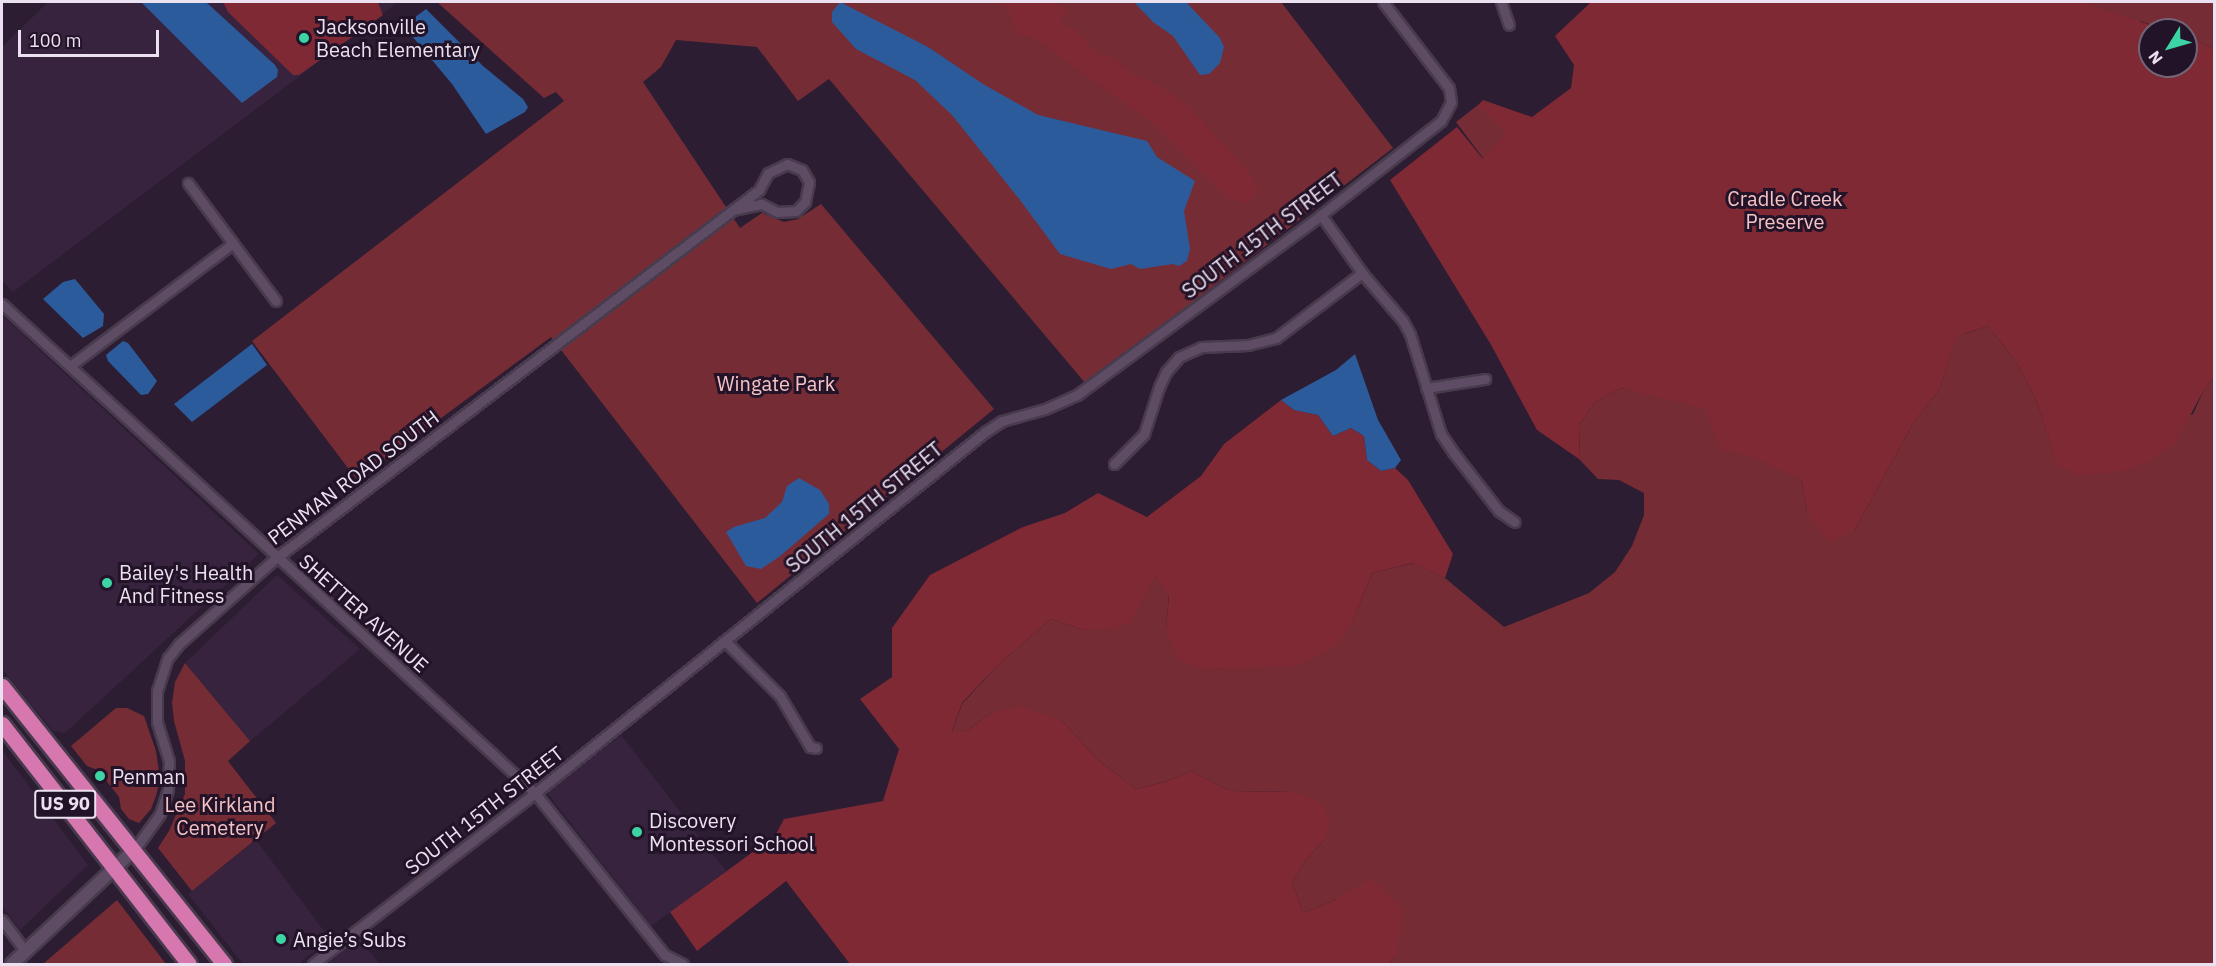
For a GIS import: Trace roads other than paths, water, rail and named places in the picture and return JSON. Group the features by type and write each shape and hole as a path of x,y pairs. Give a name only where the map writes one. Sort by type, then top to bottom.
{"highway":[{"name":"US 90","path":"2,686 224,964"},
{"name":"US 90","path":"2,723 189,964"}],"street":[{"name":"SOUTH 15TH STREET","path":"313,964 726,642 985,432 1002,422 1045,409 1077,395 1321,215 1441,121 1450,105 1449,88 1383,2"},
{"path":"1501,2 1509,26"},
{"name":"PENMAN ROAD SOUTH","path":"134,850 160,814 168,790 169,761 157,722 157,692 168,658 179,644 276,558 732,210 759,190 768,173 787,164 801,170 809,182 805,202 796,211 777,212 769,206 754,204 732,210"},
{"path":"763,181 762,191 769,206"},
{"path":"188,183 276,301"},
{"path":"1321,215 1362,273 1403,321 1441,434 1499,511 1515,522"},
{"path":"70,366 233,243"},
{"path":"1114,464 1144,434 1159,387 1166,372 1179,357 1201,347 1248,345 1276,338 1362,273"},
{"name":"SHETTER AVENUE","path":"2,303 276,558 535,793 665,955 683,964"},
{"path":"1426,388 1485,379"},
{"path":"726,642 780,696 810,747 816,748"},
{"path":"12,964 134,850"},
{"path":"2,920 26,952"}],"water":[{"path":"141,2 206,2 275,65 278,70 277,77 242,103"},
{"path":"840,2 928,47 983,84 1038,115 1147,141 1157,157 1195,181 1184,211 1190,249 1187,261 1179,266 1173,264 1140,269 1131,264 1111,269 1060,254 952,115 915,80 856,49 832,22 832,12"},
{"path":"1134,2 1186,2 1220,38 1224,47 1220,63 1209,74 1200,75 1173,36 1153,22"},
{"path":"426,9 483,66 523,99 528,107 525,112 486,134 452,84 407,30 406,24"},
{"path":"75,279 104,314 103,326 83,338 43,299 63,282"},
{"path":"123,341 128,343 157,381 148,394 141,395 108,361 106,355"},
{"path":"252,344 267,365 192,422 174,404"},
{"path":"1355,354 1378,420 1401,460 1395,468 1381,471 1367,460 1364,436 1351,428 1333,436 1318,415 1294,410 1281,400 1336,370"},
{"path":"799,478 820,490 829,504 829,514 779,557 761,569 746,566 726,532 734,527 765,518 782,502 787,486"}],"place":[{"name":"Jacksonville Beach Elementary","path":"304,38"},
{"name":"Bailey's Health And Fitness","path":"107,583"},
{"name":"Penman","path":"100,776"},
{"name":"Discovery Montessori School","path":"637,832"},
{"name":"Angie’s Subs","path":"281,939"}],"park label":[{"name":"Cradle Creek Preserve","path":"1785,210"},
{"name":"Wingate Park","path":"776,383"},
{"name":"Lee Kirkland Cemetery","path":"220,816"}]}
